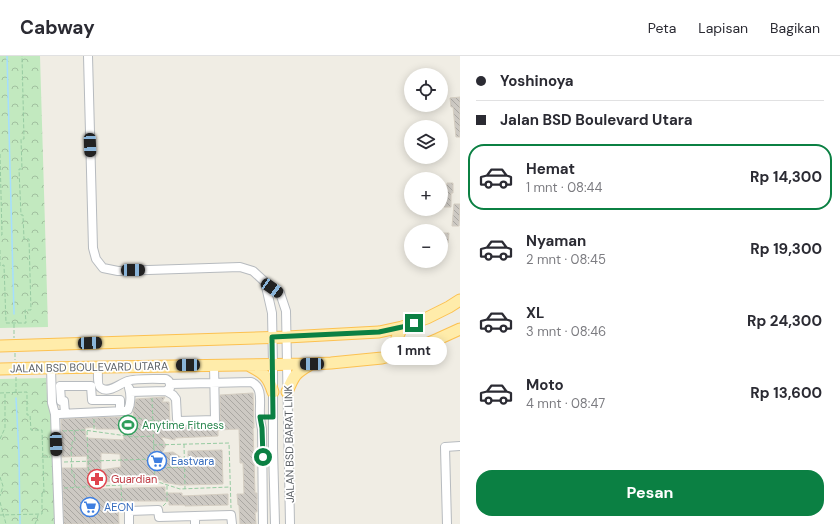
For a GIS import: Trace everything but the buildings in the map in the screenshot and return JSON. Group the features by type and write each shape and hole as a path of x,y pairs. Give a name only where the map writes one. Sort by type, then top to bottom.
{"main road":[{"path":"0,346 287,337 379,332 402,327 427,318 460,300"},
{"path":"402,327 397,338 399,344 402,348 412,350"},
{"name":"JALAN BSD BOULEVARD UTARA","path":"0,369 331,363 382,358 412,350 460,329"},
{"path":"247,364 260,371 269,381 273,392"},
{"path":"288,392 293,378 300,371 312,364"}],"street":[{"name":"JALAN BSD BARAT LINK","path":"88,56 93,248 96,259 103,268 118,271 240,268 253,271 280,293 286,311 290,524"},
{"name":"JALAN BSD BARAT LINK","path":"265,282 272,313 275,524"},
{"path":"98,367 99,385 105,390 111,390 130,380 166,379 169,381 168,388 176,399 177,419 179,421 215,420 214,365"},
{"path":"51,368 52,403 55,414 56,431 59,524"},
{"path":"55,414 128,410 130,406 130,392 126,381"},
{"path":"130,392 152,391 214,383 251,382 255,384 260,393 263,524"},
{"path":"64,413 64,401 60,401 60,386 91,386 92,400 120,400 123,411"},
{"path":"260,417 273,417"},
{"path":"273,448 275,440 281,436 286,438 289,447"},
{"path":"447,524 444,447 460,446"},
{"path":"263,500 275,500"},
{"path":"129,524 129,511 158,510 159,517 195,520 231,515 232,524"}],"path":[{"path":"0,250 0,266 4,266 6,323 26,323 25,310 31,310 28,239 24,240 23,215 21,215 19,169 22,169 21,139 24,139 22,56"},
{"path":"0,154 2,235 0,235"},
{"path":"14,324 16,393"},
{"path":"152,391 155,481"},
{"path":"0,393 27,392 28,415 30,415 31,430 42,430 44,492 42,493 42,514 0,515"},
{"path":"0,438 6,428 5,393"},
{"path":"123,411 132,417 153,422 173,421 177,419"},
{"path":"93,412 94,432"},
{"path":"56,431 87,431 134,437 153,436"},
{"path":"74,431 74,442 72,442 71,448 74,487"},
{"path":"87,431 89,487"},
{"path":"153,445 229,443 231,515"},
{"path":"184,444 185,489"},
{"path":"57,462 154,459"},
{"path":"154,468 185,467"},
{"path":"0,476 2,486 0,496"},
{"path":"58,488 121,485 155,481 180,490 230,487"},
{"path":"121,485 122,504 129,511"},
{"path":"158,510 167,502 167,485"},
{"path":"0,502 6,524"},
{"path":"35,524 38,514"}],"green space":[{"path":"0,56 40,56 48,327 0,328"},
{"path":"46,378 47,395 54,413 57,524 0,524 0,379"}],"waterway":[{"path":"7,56 14,314"},
{"path":"16,398 20,524"}],"place":[{"name":"Anytime Fitness","path":"128,425"},
{"name":"Eastvara","path":"157,461"},
{"name":"Guardian","path":"97,479"},
{"name":"AEON","path":"90,507"}],"route":[{"path":"263,457 260,417 273,417 272,337 379,332 414,323"}]}
